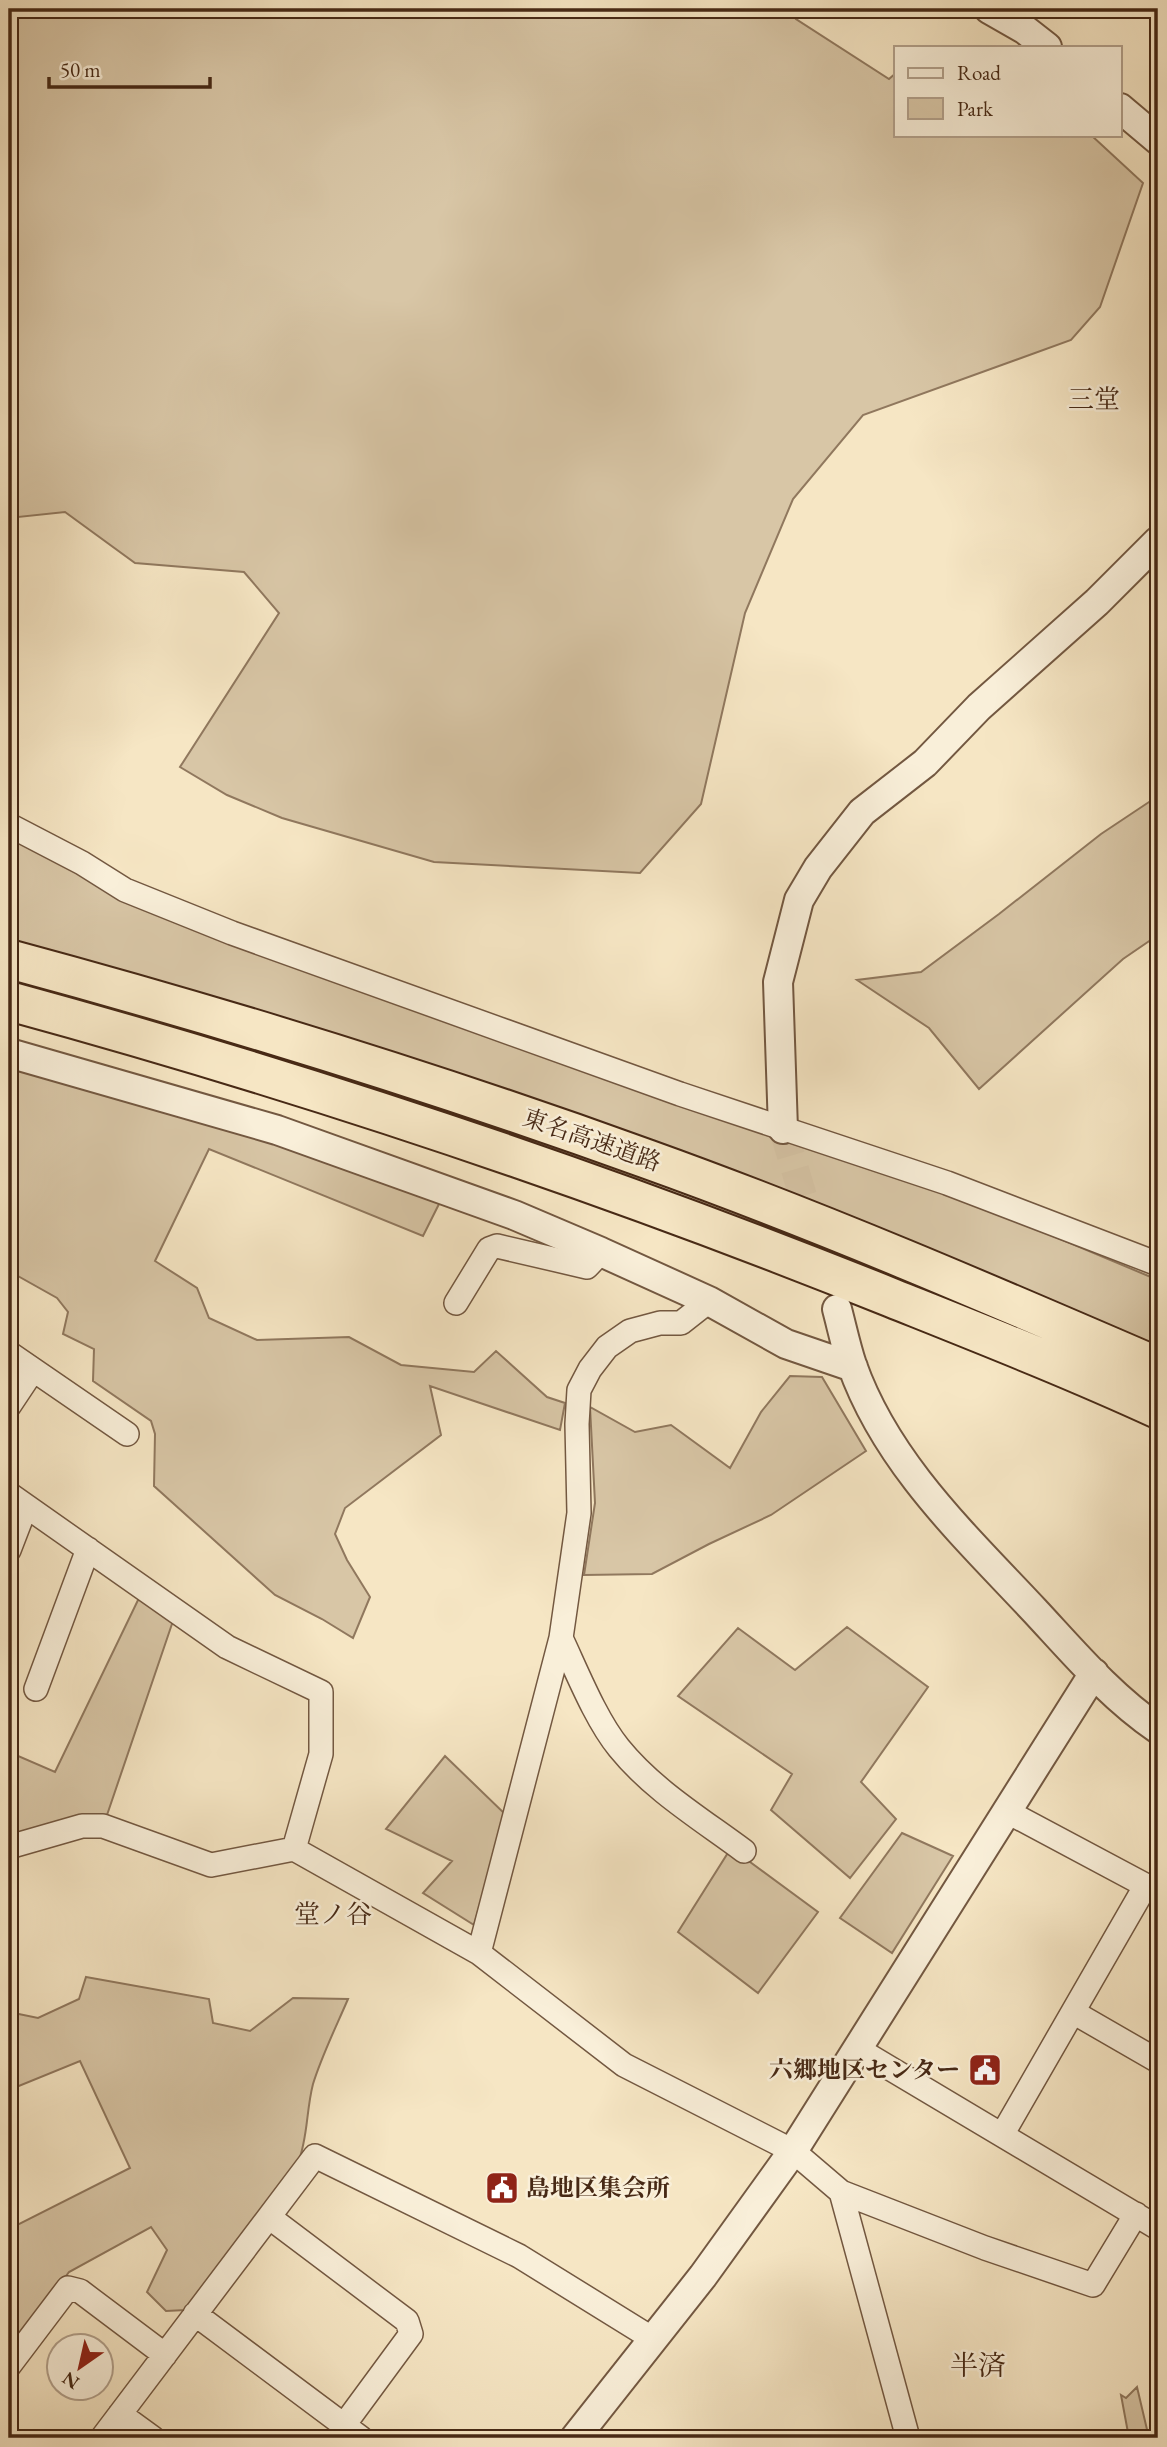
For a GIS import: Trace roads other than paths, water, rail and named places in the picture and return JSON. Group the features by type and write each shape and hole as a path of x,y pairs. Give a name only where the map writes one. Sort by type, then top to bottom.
{"highway":[{"name":"東名高速道路","path":"9,958 136,993 387,1070 648,1159 983,1292 1158,1367"},
{"name":"東名高速道路","path":"9,1001 147,1039 346,1101 624,1194 1065,1367 1158,1409"}],"street":[{"path":"989,9 1024,29 1046,46"},
{"path":"1122,110 1158,140"},
{"path":"783,1129 778,982 799,900 818,868 862,812 925,763 979,707 1097,602 1158,541"},
{"path":"9,825 82,863 125,890 232,933 783,1129 947,1183 1158,1264"},
{"path":"9,1053 277,1130 514,1215 709,1301 786,1343 853,1367"},
{"path":"456,1303 489,1249 498,1246 587,1267 601,1252"},
{"path":"479,1953 561,1638 579,1513 579,1390 590,1369 607,1347 630,1331 660,1323 681,1323 709,1301"},
{"path":"837,1309 853,1367 879,1423 906,1466 936,1505 1094,1673 1130,1710 1158,1729"},
{"path":"9,1353 127,1434"},
{"path":"9,1406 33,1370"},
{"path":"9,1550 17,1500 227,1647 321,1692 321,1754 295,1849"},
{"path":"36,1689 88,1549"},
{"path":"561,1638 593,1705 617,1747 648,1780 744,1851"},
{"path":"575,2438 703,2276 793,2151 1094,1673"},
{"path":"1002,2135 1073,2012 1152,1888 1006,1811"},
{"path":"9,1847 82,1826 103,1826 211,1865 295,1849 479,1953 624,2065 793,2151 841,2192 985,2248 1093,2285 1136,2214"},
{"path":"1073,2012 1158,2061"},
{"path":"856,2048 1158,2228"},
{"path":"102,2438 315,2157 519,2256 653,2339"},
{"path":"841,2192 908,2438"},
{"path":"195,2315 352,2432 411,2334 407,2321 269,2217"},
{"path":"9,2366 68,2288 80,2291 165,2355"},
{"path":"120,2414 153,2438"}],"tunnel":[{"path":"783,1129 829,1284"}],"place":[{"name":"六郷地区センター","path":"985,2070"},
{"name":"島地区集会所","path":"502,2188"}],"district":[{"name":"三堂","path":"1094,399"},
{"name":"堂ノ谷","path":"333,1914"},
{"name":"半済","path":"978,2365"}]}
